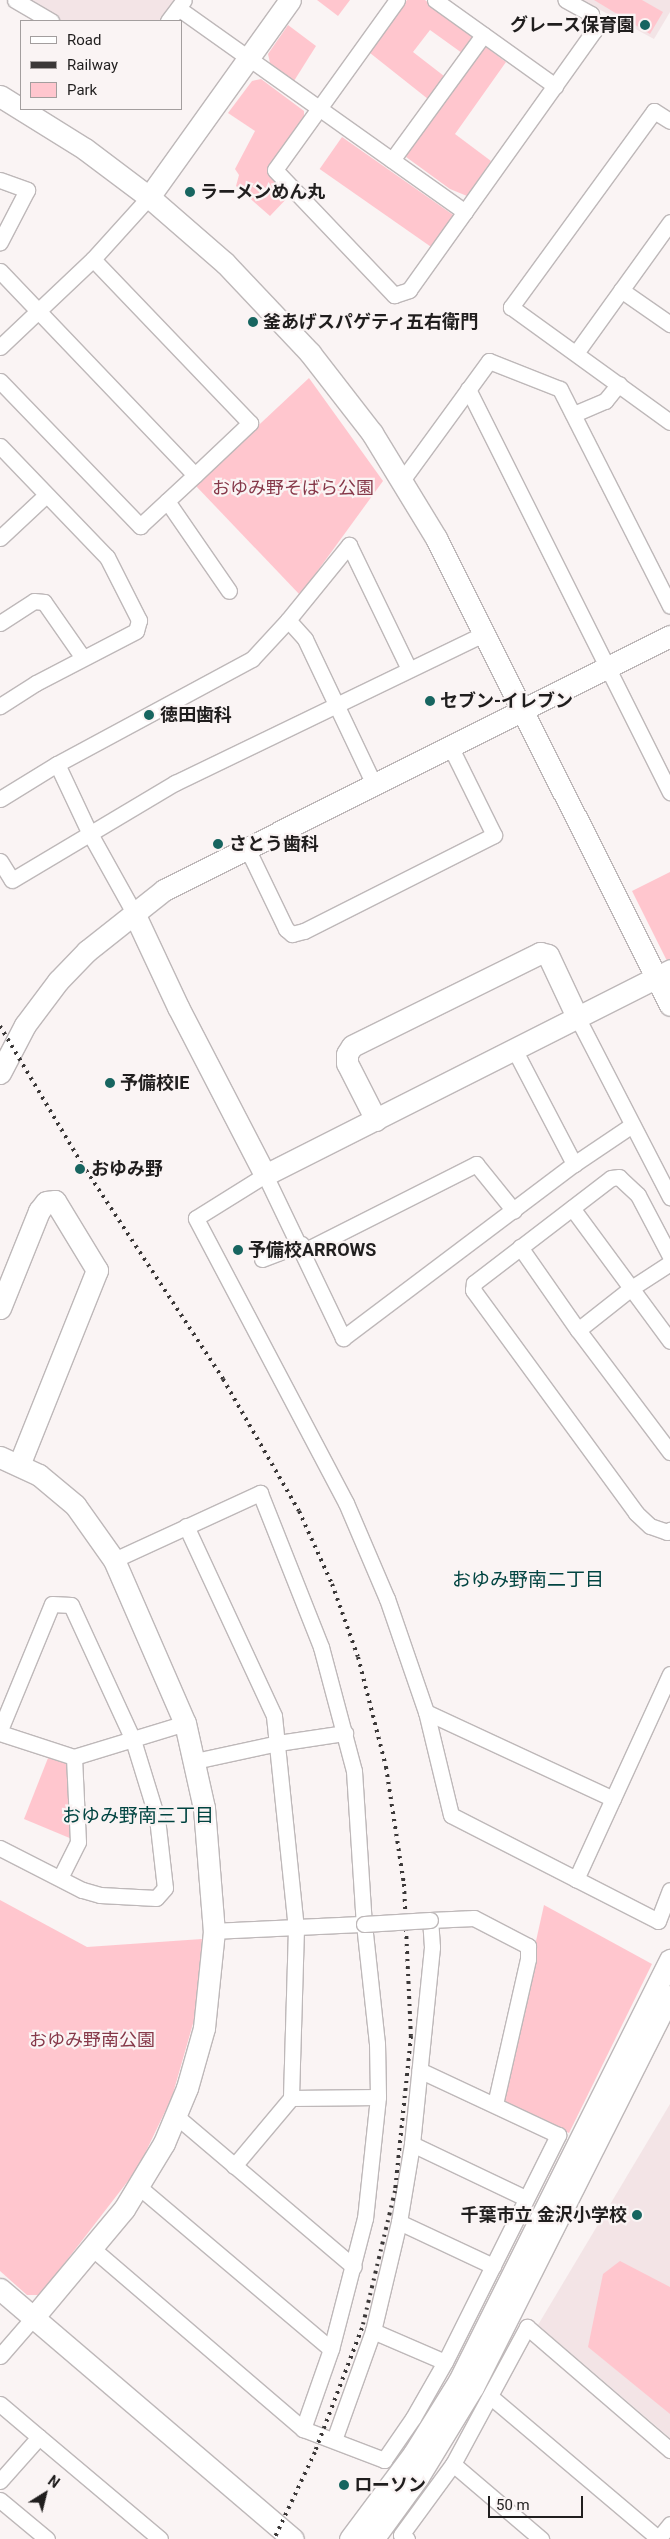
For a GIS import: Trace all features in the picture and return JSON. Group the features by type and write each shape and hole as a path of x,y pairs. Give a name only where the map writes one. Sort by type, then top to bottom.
{"street":[{"path":"15,0 49,20"},
{"path":"0,347 93,259 149,197 290,0"},
{"path":"397,0 275,170 394,295 409,290 594,31 591,14 566,0"},
{"path":"435,0 555,86"},
{"path":"169,20 181,4 248,58 465,212"},
{"path":"392,160 482,34"},
{"path":"0,96 20,108"},
{"path":"22,110 85,149 149,197 226,263 304,347 372,433 403,479 663,974 670,1005"},
{"path":"670,122 654,111 511,307 670,422"},
{"path":"0,180 26,190 0,242"},
{"path":"576,353 670,222"},
{"path":"0,381 140,526 250,423 93,259"},
{"path":"0,271 194,475"},
{"path":"621,290 670,324"},
{"path":"403,479 489,361 560,388 670,606"},
{"path":"574,414 605,402 618,384"},
{"path":"468,389 670,792"},
{"path":"0,446 107,557 139,620 136,630 0,706"},
{"path":"0,538 46,495"},
{"path":"167,501 229,591"},
{"path":"0,799 57,764 252,659 288,620 349,545 409,669"},
{"path":"0,623 34,601 44,602 83,658"},
{"path":"288,620 305,639 374,784"},
{"path":"0,861 12,880 89,832 175,783 483,634"},
{"path":"0,1073 25,1025 58,981 87,951 164,890 523,710 606,666 670,636"},
{"path":"247,848 286,929 292,934 304,931 494,836 450,746"},
{"path":"57,764 89,832 134,913 178,1008 303,1247 343,1338 574,1164 632,1125"},
{"path":"376,1120 347,1063 347,1054 352,1046 540,953 548,955 632,1125 670,1197"},
{"path":"663,974 265,1175 196,1218 346,1503 387,1599 426,1712 451,1815 658,1921 670,1890"},
{"path":"514,1049 574,1164"},
{"path":"262,1259 303,1247 476,1164 514,1211"},
{"path":"670,1256 638,1195 619,1177 611,1178 474,1283 473,1290 636,1513 650,1526 667,1532 670,1530"},
{"path":"0,1308 39,1211 46,1202 55,1201 98,1270 9,1461 39,1475 75,1505 114,1560 186,1723 195,1761 210,1865 214,1932 204,2028 176,2116 139,2187 93,2249 0,2356"},
{"path":"572,1208 670,1342"},
{"path":"520,1247 578,1330 670,1452"},
{"path":"578,1330 630,1289 670,1263"},
{"path":"114,1560 260,1493 321,1647 354,1771 364,1924 377,2043 378,2097 372,2173 354,2267 331,2349 303,2429"},
{"path":"186,1526 274,1716 296,1928 291,2098 234,2166"},
{"path":"0,1848 82,1890 120,1898 156,1898 165,1888 157,1818 132,1740 77,1612 71,1605 52,1604 0,1732 74,1757 132,1740 186,1723"},
{"path":"576,1880 670,1674"},
{"path":"426,1712 613,1799"},
{"path":"195,1761 278,1743 345,1733"},
{"path":"60,1878 78,1842 74,1757"},
{"path":"214,1932 474,1918 528,1946 528,1960 495,2104"},
{"path":"334,2440 373,2331 399,2222 412,2144 432,1947 430,1920"},
{"path":"350,2539 414,2453 459,2381 670,1960"},
{"path":"373,2539 418,2477 473,2387 670,1996"},
{"path":"93,2249 303,2429 384,2460 413,2418 445,2362 558,2135 419,2070"},
{"path":"291,2098 378,2097"},
{"path":"176,2116 354,2267"},
{"path":"412,2144 526,2198"},
{"path":"139,2187 331,2349"},
{"path":"399,2222 493,2266"},
{"path":"0,2289 293,2539"},
{"path":"407,2539 401,2535 453,2464 491,2397 527,2327 670,2450"},
{"path":"373,2331 445,2362"},
{"path":"491,2397 658,2539 670,2524"},
{"path":"0,2404 160,2539"},
{"path":"0,2481 39,2436"},
{"path":"453,2464 541,2539"},
{"path":"0,2500 47,2539"}],"shaded area":[{"path":"19,0 174,0 161,20 55,20"},
{"name":"グレース保育園","path":"582,0 670,0 670,12 654,39"},
{"name":"千葉市立 金沢小学校","path":"670,2104 670,2438 538,2325"}],"green space":[{"path":"317,0 350,0 338,16"},
{"path":"407,0 425,0 474,37 462,53 430,30 413,52 444,76 428,99 370,53"},
{"name":"グレース保育園","path":"594,0 642,0 663,12 650,34"},
{"path":"288,25 316,46 294,81 270,63 268,54"},
{"path":"482,44 506,62 455,134 491,161 467,196 450,189 402,154"},
{"path":"261,79 304,111 304,120 269,169 291,194 270,216 236,186 239,175 235,169 255,131 228,113 252,81"},
{"path":"342,137 455,216 433,248 320,169"},
{"name":"おゆみ野そばら公園","path":"309,378 383,481 300,595 195,485"},
{"path":"670,872 670,965 669,965 632,891"},
{"path":"48,1758 69,1764 72,1839 24,1819"},
{"name":"おゆみ野南公園","path":"0,1900 87,1947 202,1939 196,2013 172,2097 138,2168 40,2295 27,2295 0,2271"},
{"path":"544,1905 652,1964 569,2133 500,2103"},
{"path":"620,2261 670,2287 670,2414 588,2347 603,2274"}],"railway":[{"path":"0,1026 82,1164 223,1379 299,1511 332,1584 358,1657 386,1767 404,1884 411,2036 395,2191 362,2328 315,2452 274,2539"}],"place":[{"name":"グレース保育園","path":"645,25"},
{"name":"ラーメンめん丸","path":"190,192"},
{"name":"釜あげスパゲティ五右衛門","path":"253,322"},
{"name":"セブン-イレブン","path":"430,701"},
{"name":"徳田歯科","path":"149,715"},
{"name":"さとう歯科","path":"218,844"},
{"name":"予備校IE","path":"110,1083"},
{"name":"おゆみ野","path":"80,1169"},
{"name":"予備校ARROWS","path":"238,1250"},
{"name":"千葉市立 金沢小学校","path":"637,2215"},
{"name":"ローソン","path":"344,2485"}],"district":[{"name":"おゆみ野南二丁目","path":"528,1580"},
{"name":"おゆみ野南三丁目","path":"138,1816"}]}
